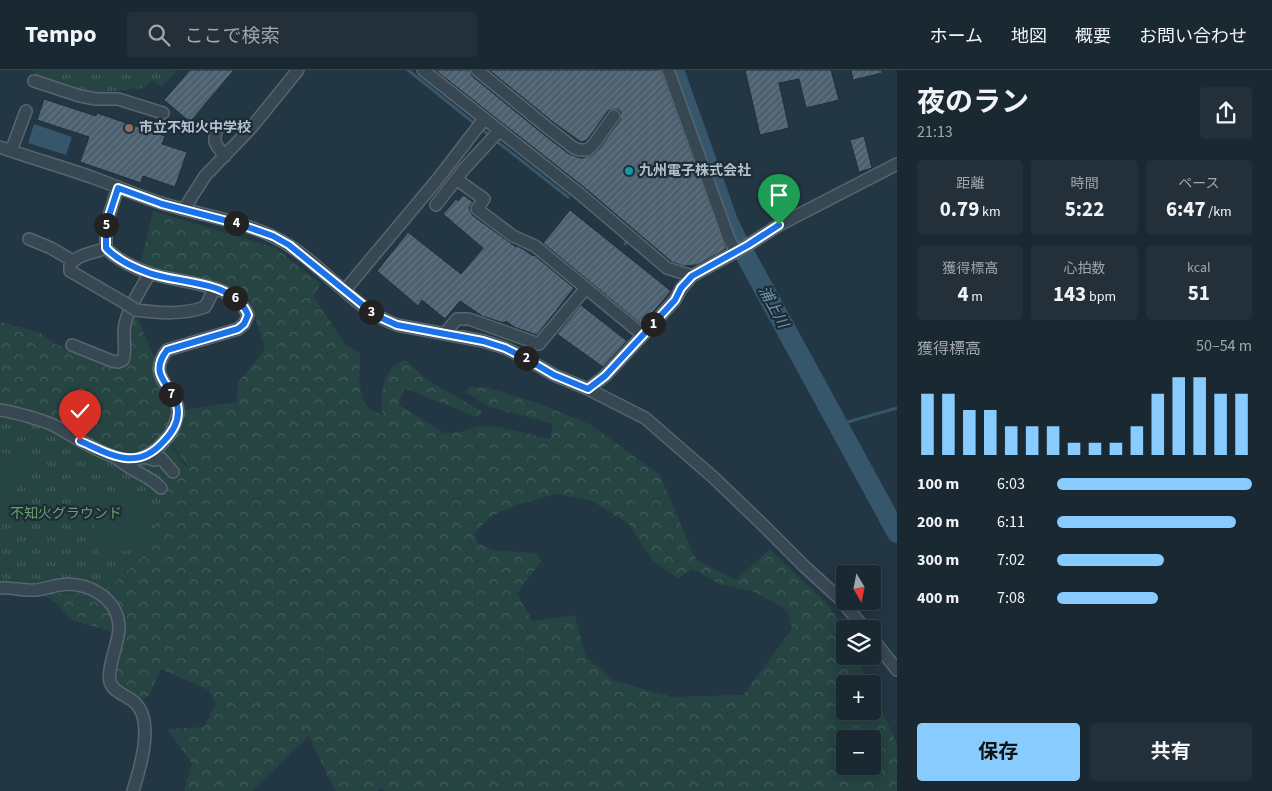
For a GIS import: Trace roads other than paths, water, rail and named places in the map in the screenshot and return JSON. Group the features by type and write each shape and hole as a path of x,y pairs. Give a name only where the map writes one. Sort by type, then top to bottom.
{"street":[{"path":"184,209 205,176 251,128 298,70"},
{"path":"423,70 480,124 580,194 667,268 692,276"},
{"path":"477,70 574,148 587,150 593,145 614,116"},
{"path":"668,70 729,239 741,249"},
{"path":"34,81 80,96 118,99 163,112"},
{"path":"26,110 5,149 162,204 239,224 273,236 289,245 369,310 387,321 397,325 483,341 505,348 554,375 588,389 645,418 714,477 840,599 858,620"},
{"path":"345,290 432,187 480,124"},
{"path":"217,129 214,139 216,146 225,156"},
{"path":"436,205 495,135"},
{"path":"588,389 605,376 643,335 675,300 681,288 692,276 779,225 897,164"},
{"path":"456,179 484,200 477,209 513,236 535,246 643,335"},
{"path":"115,457 129,460 145,456 159,447 172,433 178,412 174,399 163,382 159,370 162,357 167,350 238,329 244,324 248,315 244,306 235,298 215,288 150,273 112,254 106,248 106,225 118,188"},
{"path":"30,238 72,261"},
{"path":"106,248 77,257 72,261 70,271 136,310 170,313 200,309 205,307 215,288"},
{"path":"72,345 118,362 124,360 123,337 125,323 150,273"},
{"path":"445,333 457,319 469,318 539,344 586,288"},
{"path":"0,410 53,425 80,441 115,457 134,471 156,483 160,488"},
{"path":"145,456 154,460 161,458 173,472"},
{"path":"0,588 35,590 60,585 76,586 100,594 108,600 115,610 119,623 119,633 110,672 111,683 114,689 139,706 144,722 144,744 141,765 133,791"},
{"path":"881,650 897,670"}],"water":[{"path":"34,124 72,137 66,155 28,143"}],"waterway":[{"path":"408,70 490,136"},
{"name":"浦上川","path":"674,70 735,236 897,533"},
{"path":"495,140 568,197"},
{"path":"837,425 897,408"}],"place":[{"name":"市立不知火中学校","path":"129,128"},
{"name":"九州電子株式会社","path":"629,171"}],"park label":[{"name":"不知火グラウンド","path":"66,514"}]}
